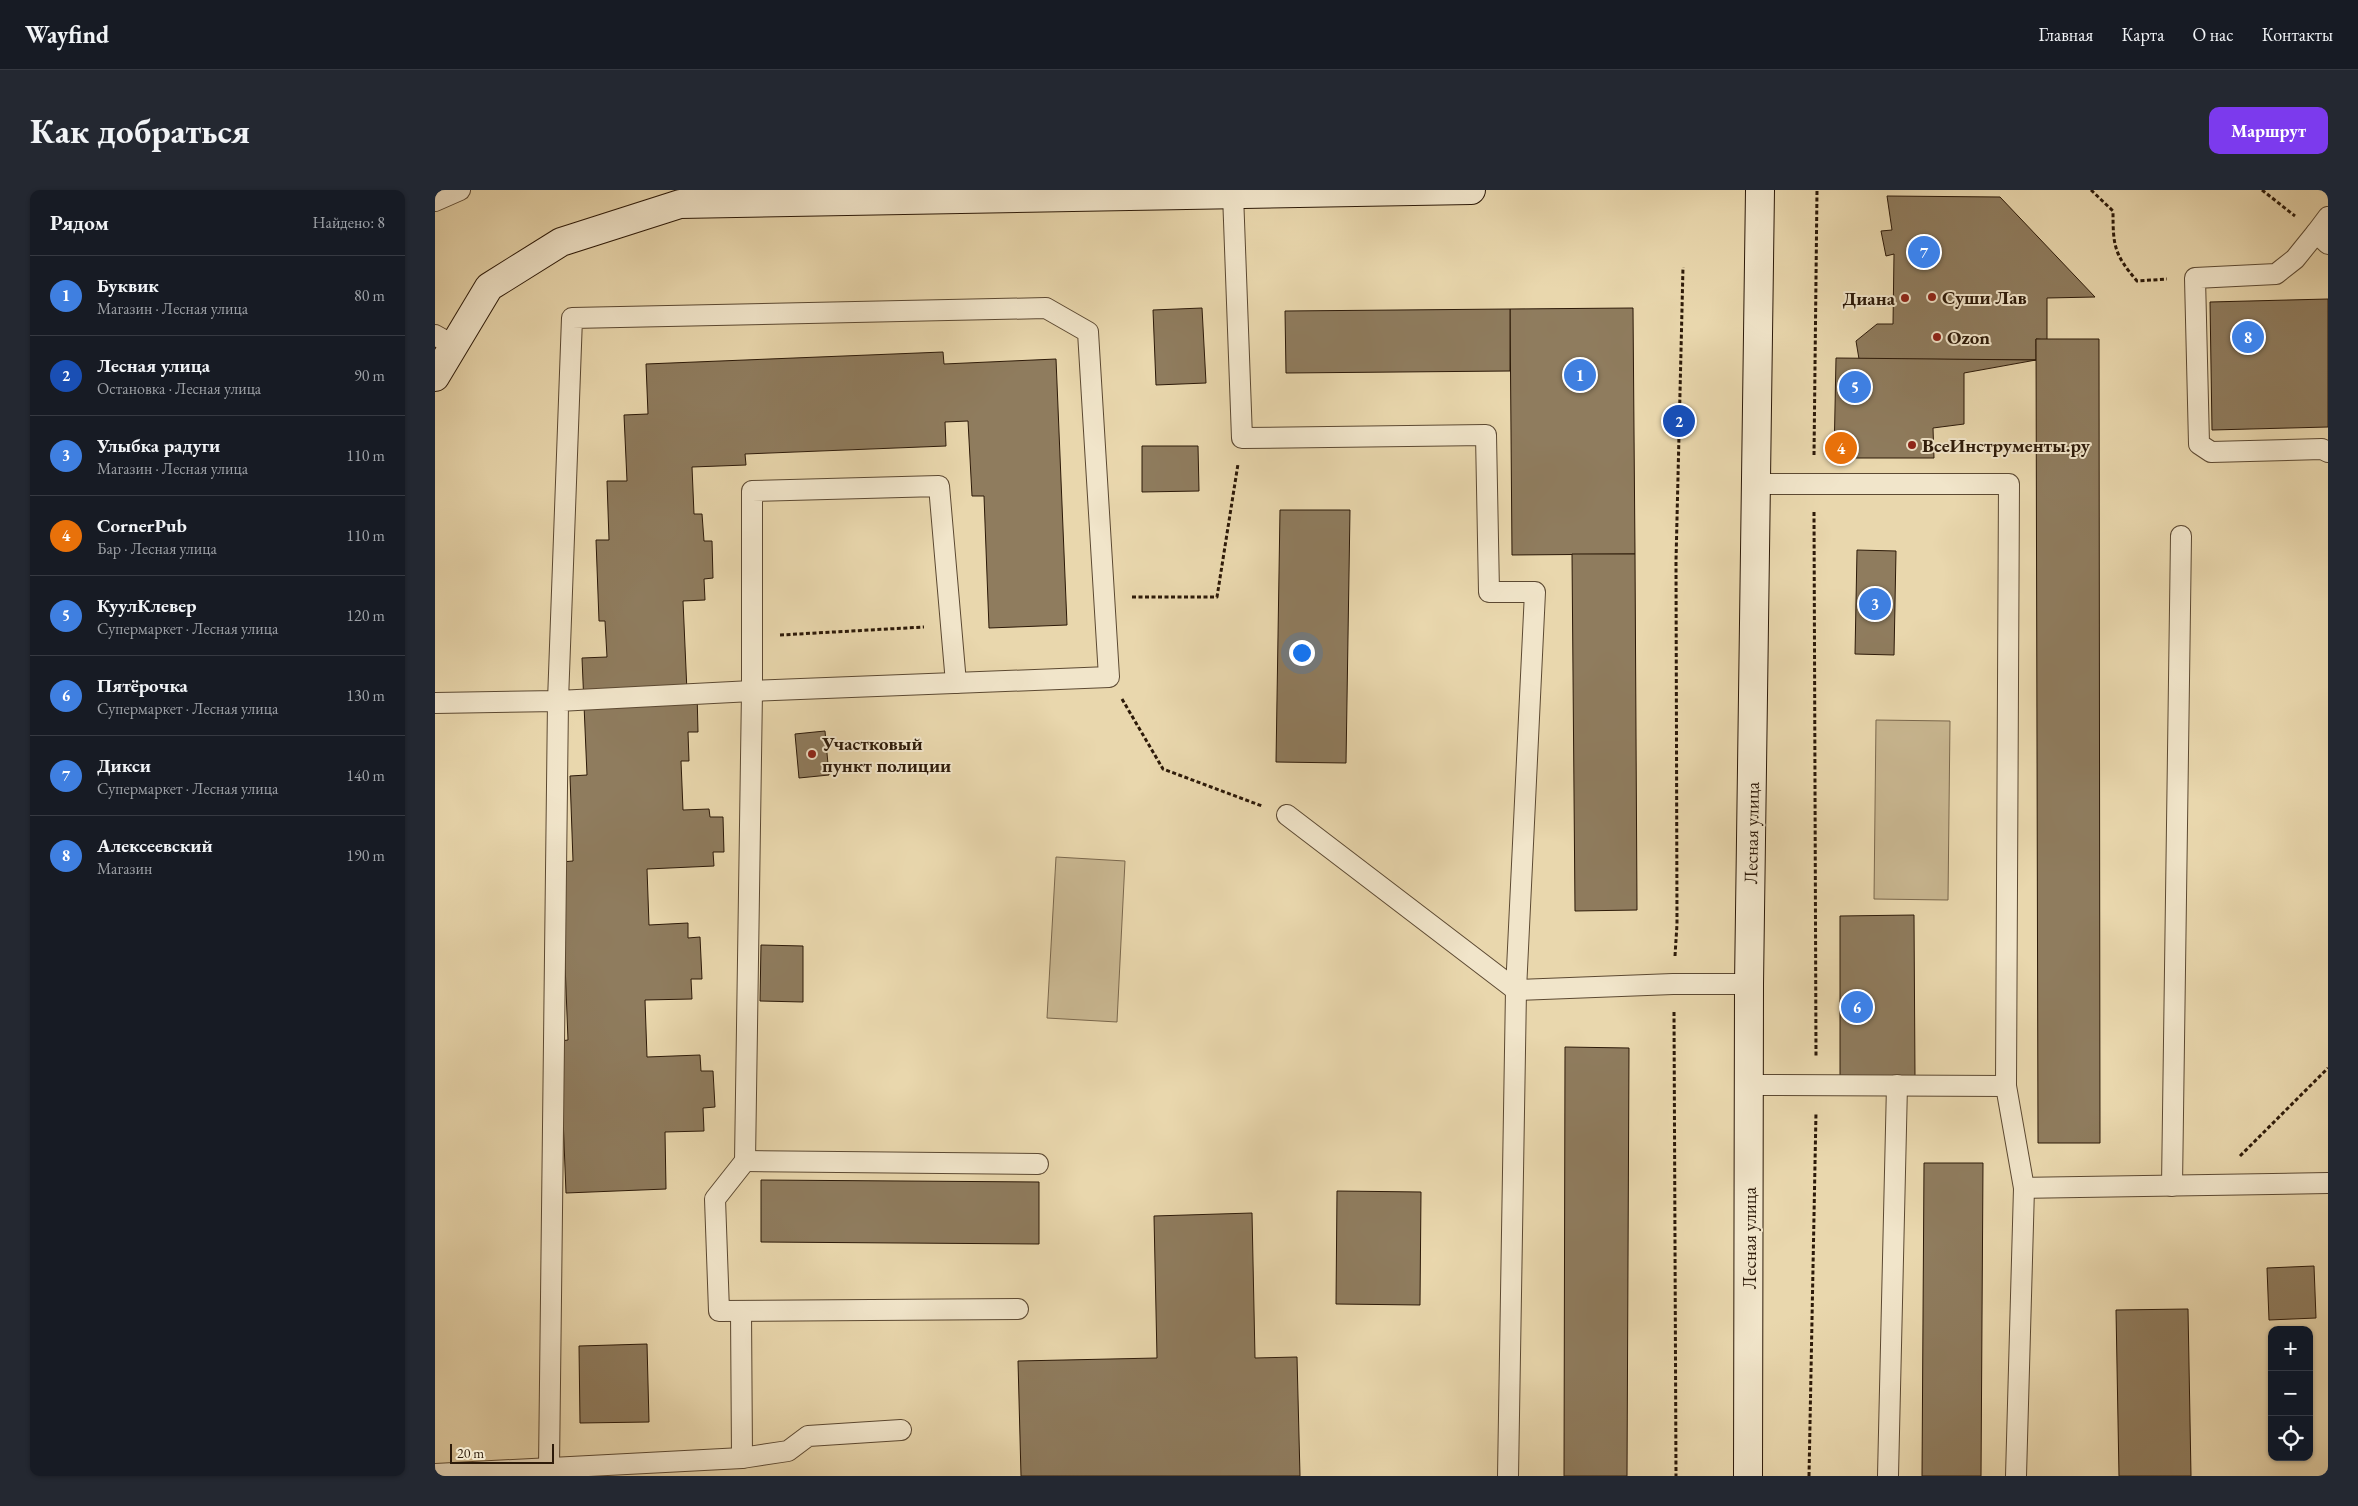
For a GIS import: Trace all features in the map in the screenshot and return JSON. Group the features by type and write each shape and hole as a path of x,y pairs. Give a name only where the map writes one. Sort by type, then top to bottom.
{"street":[{"path":"435,377 444,340 489,288 561,242 680,204 1036,194 1233,194 1471,190"},
{"name":"Лесная улица","path":"1748,1476 1749,984 1754,484 1760,190"}],"lane":[{"path":"435,200 461,190"},
{"path":"1233,194 1242,438 1486,435 1489,592 1535,592 1516,990 1508,1476"},
{"path":"2328,217 2322,239 2276,274 2195,278 2199,444 2211,452 2322,449 2328,452"},
{"path":"435,703 558,701 753,691 1109,677 1088,332 1046,308 572,318 558,701 554,1472"},
{"path":"1754,484 2009,484 2006,1086 2024,1188 2016,1476"},
{"path":"956,683 939,486 752,491 753,691 745,1161 715,1198 719,1311 1018,1309"},
{"path":"2172,1186 2181,536"},
{"path":"1287,815 1516,990 1673,984 1749,984"},
{"path":"1750,1085 2006,1086"},
{"path":"1888,1476 1897,1085"},
{"path":"745,1161 1038,1164"},
{"path":"2024,1188 2328,1184"},
{"path":"741,1311 742,1458"},
{"path":"435,1474 554,1472 742,1458 789,1451 808,1436 901,1430"}],"path":[{"path":"1809,1476 1817,1085 1813,483 1817,190"},
{"path":"2091,190 2113,211 2113,239 2120,260 2137,281"},
{"path":"2263,190 2322,239"},
{"path":"1676,1476 1673,984 1677,924 1676,561 1683,267"},
{"path":"1104,598 1217,597 1242,438"},
{"path":"752,637 951,626"},
{"path":"1109,677 1163,769 1287,815"},
{"path":"2212,1185 2328,1068"}],"shaded area":[{"path":"1876,720 1950,721 1948,900 1874,899"},
{"path":"1056,857 1125,861 1117,1022 1047,1018"}],"building":[{"path":"1887,196 2000,197 2095,297 2047,298 2047,340 2036,339 2036,360 1859,359 1856,341 1877,324 1893,324 1894,254 1886,256 1881,231 1892,230"},
{"path":"2328,299 2328,427 2212,430 2210,302"},
{"path":"1202,308 1206,383 1156,385 1153,310"},
{"path":"1633,308 1635,554 1512,555 1510,309"},
{"path":"1510,309 1510,371 1286,373 1285,311"},
{"path":"2036,339 2099,339 2100,1143 2038,1143"},
{"path":"943,352 944,364 1056,359 1067,625 989,628 984,496 972,496 968,421 945,422 946,446 745,454 746,465 692,467 694,514 702,514 704,541 712,541 713,578 704,579 705,600 683,601 687,692 697,692 698,732 688,732 689,761 681,761 683,810 709,809 710,817 723,817 724,852 713,852 714,866 647,869 649,925 688,923 688,938 700,937 702,979 691,979 692,999 645,1000 647,1057 700,1055 701,1071 713,1071 715,1107 703,1108 704,1131 665,1132 666,1189 566,1193 560,1041 568,1040 561,862 573,861 570,776 587,775 582,658 607,657 605,621 599,621 596,540 609,540 607,481 627,481 624,415 648,414 646,364"},
{"path":"1836,358 2036,360 1964,373 1964,424 1933,428 1934,458 1834,458"},
{"path":"1142,446 1198,446 1199,491 1142,492"},
{"path":"1280,510 1350,510 1346,763 1276,762"},
{"path":"1857,550 1896,551 1894,655 1855,654"},
{"path":"1572,554 1635,554 1637,910 1575,911"},
{"name":"Участковый пункт полиции","path":"825,731 829,775 799,778 795,734"},
{"path":"1914,915 1915,1079 1840,1080 1840,916"},
{"path":"761,945 803,946 803,1002 760,1001"},
{"path":"1565,1047 1629,1048 1627,1476 1564,1476"},
{"path":"1924,1163 1983,1163 1981,1476 1922,1476"},
{"path":"761,1180 1039,1182 1039,1244 761,1242"},
{"path":"1337,1191 1421,1192 1420,1305 1336,1304"},
{"path":"1252,1213 1255,1358 1297,1357 1300,1476 1021,1476 1018,1361 1157,1358 1154,1216"},
{"path":"2314,1266 2316,1318 2269,1320 2267,1268"},
{"path":"2188,1309 2191,1476 2119,1476 2116,1310"},
{"path":"647,1344 649,1422 580,1423 579,1346"}],"place":[{"name":"Дикси","path":"1924,252"},
{"name":"Суши Лав","path":"1932,297"},
{"name":"Диана","path":"1905,298"},
{"name":"Ozon","path":"1937,337"},
{"name":"Алексеевский","path":"2248,337"},
{"name":"Буквик","path":"1580,375"},
{"name":"КуулКлевер","path":"1855,387"},
{"name":"Лесная улица","path":"1679,421"},
{"name":"ВсеИнструменты.ру","path":"1912,445"},
{"name":"CornerPub","path":"1841,448"},
{"name":"Улыбка радуги","path":"1875,604"},
{"name":"Участковый пункт полиции","path":"812,754"},
{"name":"Пятёрочка","path":"1857,1007"}]}
